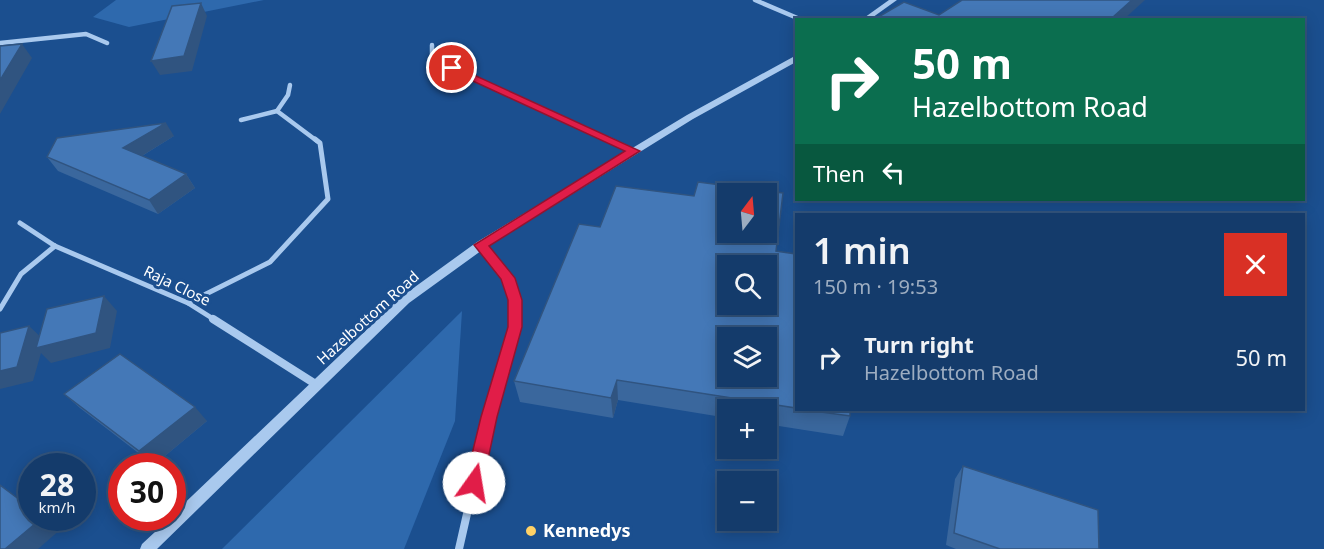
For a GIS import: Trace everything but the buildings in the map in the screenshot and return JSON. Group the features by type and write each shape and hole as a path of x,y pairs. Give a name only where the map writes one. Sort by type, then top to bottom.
{"street":[{"path":"755,0 797,18"},
{"path":"867,18 894,0"},
{"path":"0,43 86,34 107,43"},
{"path":"432,45 432,59 634,151"},
{"name":"Hazelbottom Road","path":"147,549 405,300 481,245 690,117 795,60"},
{"path":"241,120 277,111 288,95 290,85"},
{"path":"188,303 270,262 328,199 320,143 277,111"},
{"name":"Raja Close","path":"20,223 55,246 188,303 317,385"},
{"path":"459,549 489,417 515,327 515,300 508,278 481,245"},
{"path":"0,309 21,274 55,246"}],"shaded area":[{"path":"116,0 264,0 129,27 93,17"},
{"path":"462,311 455,421 404,549 222,549"}],"place":[{"name":"Kennedys","path":"531,531"}],"route":[{"path":"452,68 634,151 481,245 508,278 515,300 515,327 489,417 474,483"}]}
